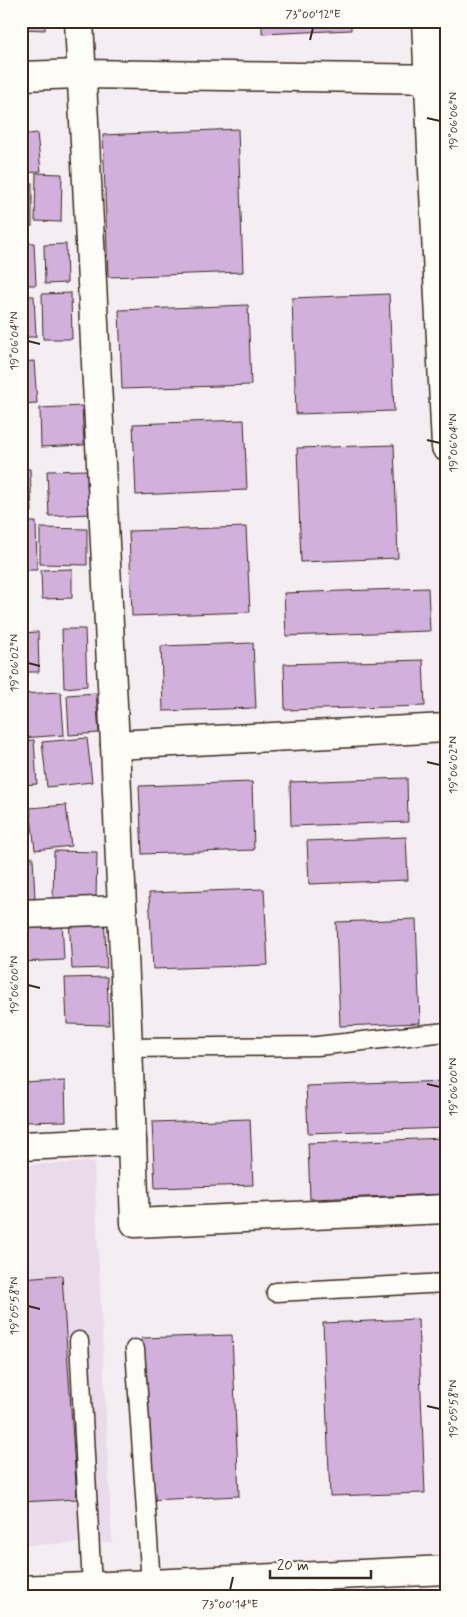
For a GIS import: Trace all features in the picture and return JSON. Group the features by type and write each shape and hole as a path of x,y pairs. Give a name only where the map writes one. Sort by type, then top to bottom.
{"street":[{"path":"79,21 80,74 115,745 135,1223 446,1209"},
{"path":"426,21 437,79 446,447"},
{"path":"21,76 80,74 437,79"},
{"path":"115,745 446,728"},
{"path":"21,914 122,910"},
{"path":"21,1146 132,1142"},
{"path":"21,1590 446,1570"}],"lane":[{"path":"127,1048 318,1046 446,1032"},
{"path":"276,1292 446,1283"},
{"path":"79,1341 92,1586"},
{"path":"135,1349 151,1584"}],"shaded area":[{"path":"94,1162 112,1542 21,1545 21,1165"}],"building":[{"path":"21,21 45,21 45,30 21,29"},
{"path":"262,21 351,21 351,30 262,34"},
{"path":"238,129 243,272 108,277 103,135"},
{"path":"37,133 41,171 21,174 21,135"},
{"path":"36,173 62,174 61,222 35,221"},
{"path":"21,183 32,183 32,226 21,226"},
{"path":"21,243 34,243 36,285 21,285"},
{"path":"66,244 67,283 45,284 44,245"},
{"path":"71,293 72,339 43,339 42,294"},
{"path":"389,294 394,411 296,414 292,298"},
{"path":"21,296 34,296 36,337 21,337"},
{"path":"248,305 251,385 122,389 119,310"},
{"path":"34,361 37,403 21,404 21,362"},
{"path":"82,406 84,445 41,447 40,408"},
{"path":"244,420 247,490 136,495 133,424"},
{"path":"394,445 398,558 301,562 297,448"},
{"path":"21,469 30,469 32,512 21,512"},
{"path":"88,470 90,514 49,516 47,471"},
{"path":"21,522 36,522 37,570 21,570"},
{"path":"246,527 250,612 132,616 129,531"},
{"path":"40,528 87,529 87,565 40,564"},
{"path":"72,569 72,598 42,599 41,570"},
{"path":"428,588 430,631 286,636 284,593"},
{"path":"62,629 85,629 87,686 64,688"},
{"path":"38,632 39,672 21,672 21,633"},
{"path":"253,643 256,708 163,711 161,646"},
{"path":"423,660 425,706 285,710 284,664"},
{"path":"61,692 64,735 21,738 21,694"},
{"path":"96,693 99,733 69,735 67,695"},
{"path":"87,738 92,782 47,787 42,742"},
{"path":"34,740 37,784 21,785 21,741"},
{"path":"407,778 408,822 291,826 290,782"},
{"path":"252,782 254,850 142,854 139,786"},
{"path":"66,805 71,846 35,850 30,808"},
{"path":"406,837 408,880 309,884 307,841"},
{"path":"54,851 97,852 96,900 53,899"},
{"path":"33,857 35,899 21,900 21,858"},
{"path":"264,889 268,965 153,969 149,893"},
{"path":"104,917 107,968 72,969 69,919"},
{"path":"62,919 64,960 21,962 21,921"},
{"path":"416,919 420,1023 340,1026 336,922"},
{"path":"107,977 109,1025 67,1024 65,978"},
{"path":"65,1081 66,1121 21,1122 21,1083"},
{"path":"446,1081 446,1128 308,1133 306,1086"},
{"path":"250,1119 253,1185 155,1188 152,1122"},
{"path":"446,1138 446,1194 310,1199 308,1143"},
{"path":"62,1275 77,1499 21,1502 21,1278"},
{"path":"418,1319 425,1493 330,1496 323,1323"},
{"path":"232,1335 239,1496 149,1500 142,1338"}]}
